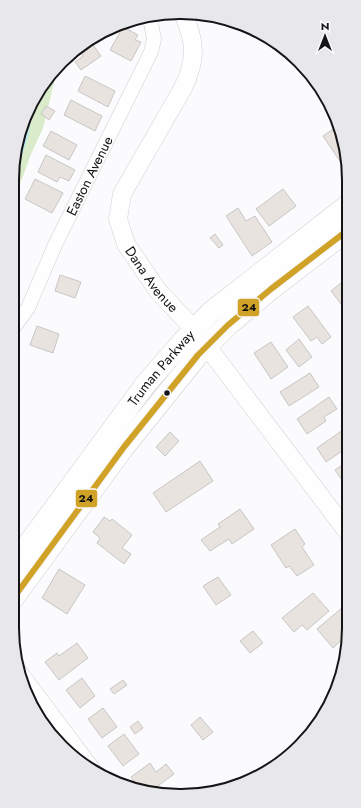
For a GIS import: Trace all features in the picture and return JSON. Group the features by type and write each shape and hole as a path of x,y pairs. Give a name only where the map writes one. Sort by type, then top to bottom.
{"main road":[{"name":"Truman Parkway","path":"19,556 126,410 194,329 230,297 342,210"},
{"name":"Truman Parkway","path":"19,590 124,447 179,376 207,346 271,289 342,235"}],"street":[{"name":"Dana Avenue","path":"185,19 193,37 193,63 183,88 122,194 118,219 126,244 158,291 194,329 342,525"},
{"name":"Easton Avenue","path":"19,320 28,308 54,245 151,52 154,39 151,22"},
{"path":"30,684 85,758"}],"green space":[{"path":"55,79 43,128 31,154 19,187 20,159 31,119 46,91"}],"water":[{"path":"32,118 28,136 20,162"}],"building":[{"path":"126,29 138,35 135,40 141,42 131,61 110,50 121,30"},
{"path":"93,45 101,56 81,70 75,62 83,56 81,53"},
{"path":"85,76 115,91 108,107 78,91"},
{"path":"71,100 102,116 95,131 64,115"},
{"path":"46,106 55,111 49,120 41,114"},
{"path":"333,129 341,163 323,136"},
{"path":"51,131 77,145 69,160 43,146"},
{"path":"46,155 75,170 69,181 60,177 57,182 38,172"},
{"path":"35,179 63,193 52,213 25,199"},
{"path":"283,189 296,206 269,226 256,209"},
{"path":"238,208 246,221 255,216 272,242 252,256 226,216"},
{"path":"215,234 223,245 219,248 210,238"},
{"path":"60,275 81,282 75,298 55,291"},
{"path":"342,282 342,305 331,291"},
{"path":"308,306 331,337 322,344 317,337 311,341 293,317"},
{"path":"37,326 59,334 53,353 30,345"},
{"path":"299,339 312,357 299,367 286,350"},
{"path":"271,342 288,367 271,379 254,353"},
{"path":"310,373 319,387 289,406 280,392"},
{"path":"329,397 337,409 324,417 326,421 307,434 297,419"},
{"path":"342,431 342,451 326,462 317,448"},
{"path":"170,432 179,441 165,456 156,447"},
{"path":"200,461 213,481 166,512 153,493"},
{"path":"342,465 342,480 335,470"},
{"path":"240,509 254,529 232,544 229,539 210,551 201,540 220,527 218,524"},
{"path":"104,517 110,521 112,519 132,535 122,548 131,554 124,564 97,543 100,538 93,532"},
{"path":"295,529 305,544 302,547 314,565 297,576 289,566 286,568 271,545"},
{"path":"59,569 85,585 67,614 42,598"},
{"path":"218,577 231,595 216,605 203,586"},
{"path":"313,593 329,611 307,630 302,625 294,632 282,618"},
{"path":"342,608 342,640 333,648 317,629"},
{"path":"253,631 263,643 250,653 240,641"},
{"path":"77,643 88,658 59,680 45,662 57,653 59,656"},
{"path":"82,678 95,696 80,708 66,690"},
{"path":"123,680 127,685 114,694 110,689"},
{"path":"103,708 117,727 102,738 88,719"},
{"path":"200,717 213,732 203,740 191,725"},
{"path":"138,721 143,728 135,734 130,727"},
{"path":"124,734 139,754 123,766 108,746"},
{"path":"150,763 156,772 166,764 174,774 156,787 135,782 131,777"}],"transit line":[{"name":"24","path":"19,590 124,447 198,355 228,325 271,289 342,235"}]}
